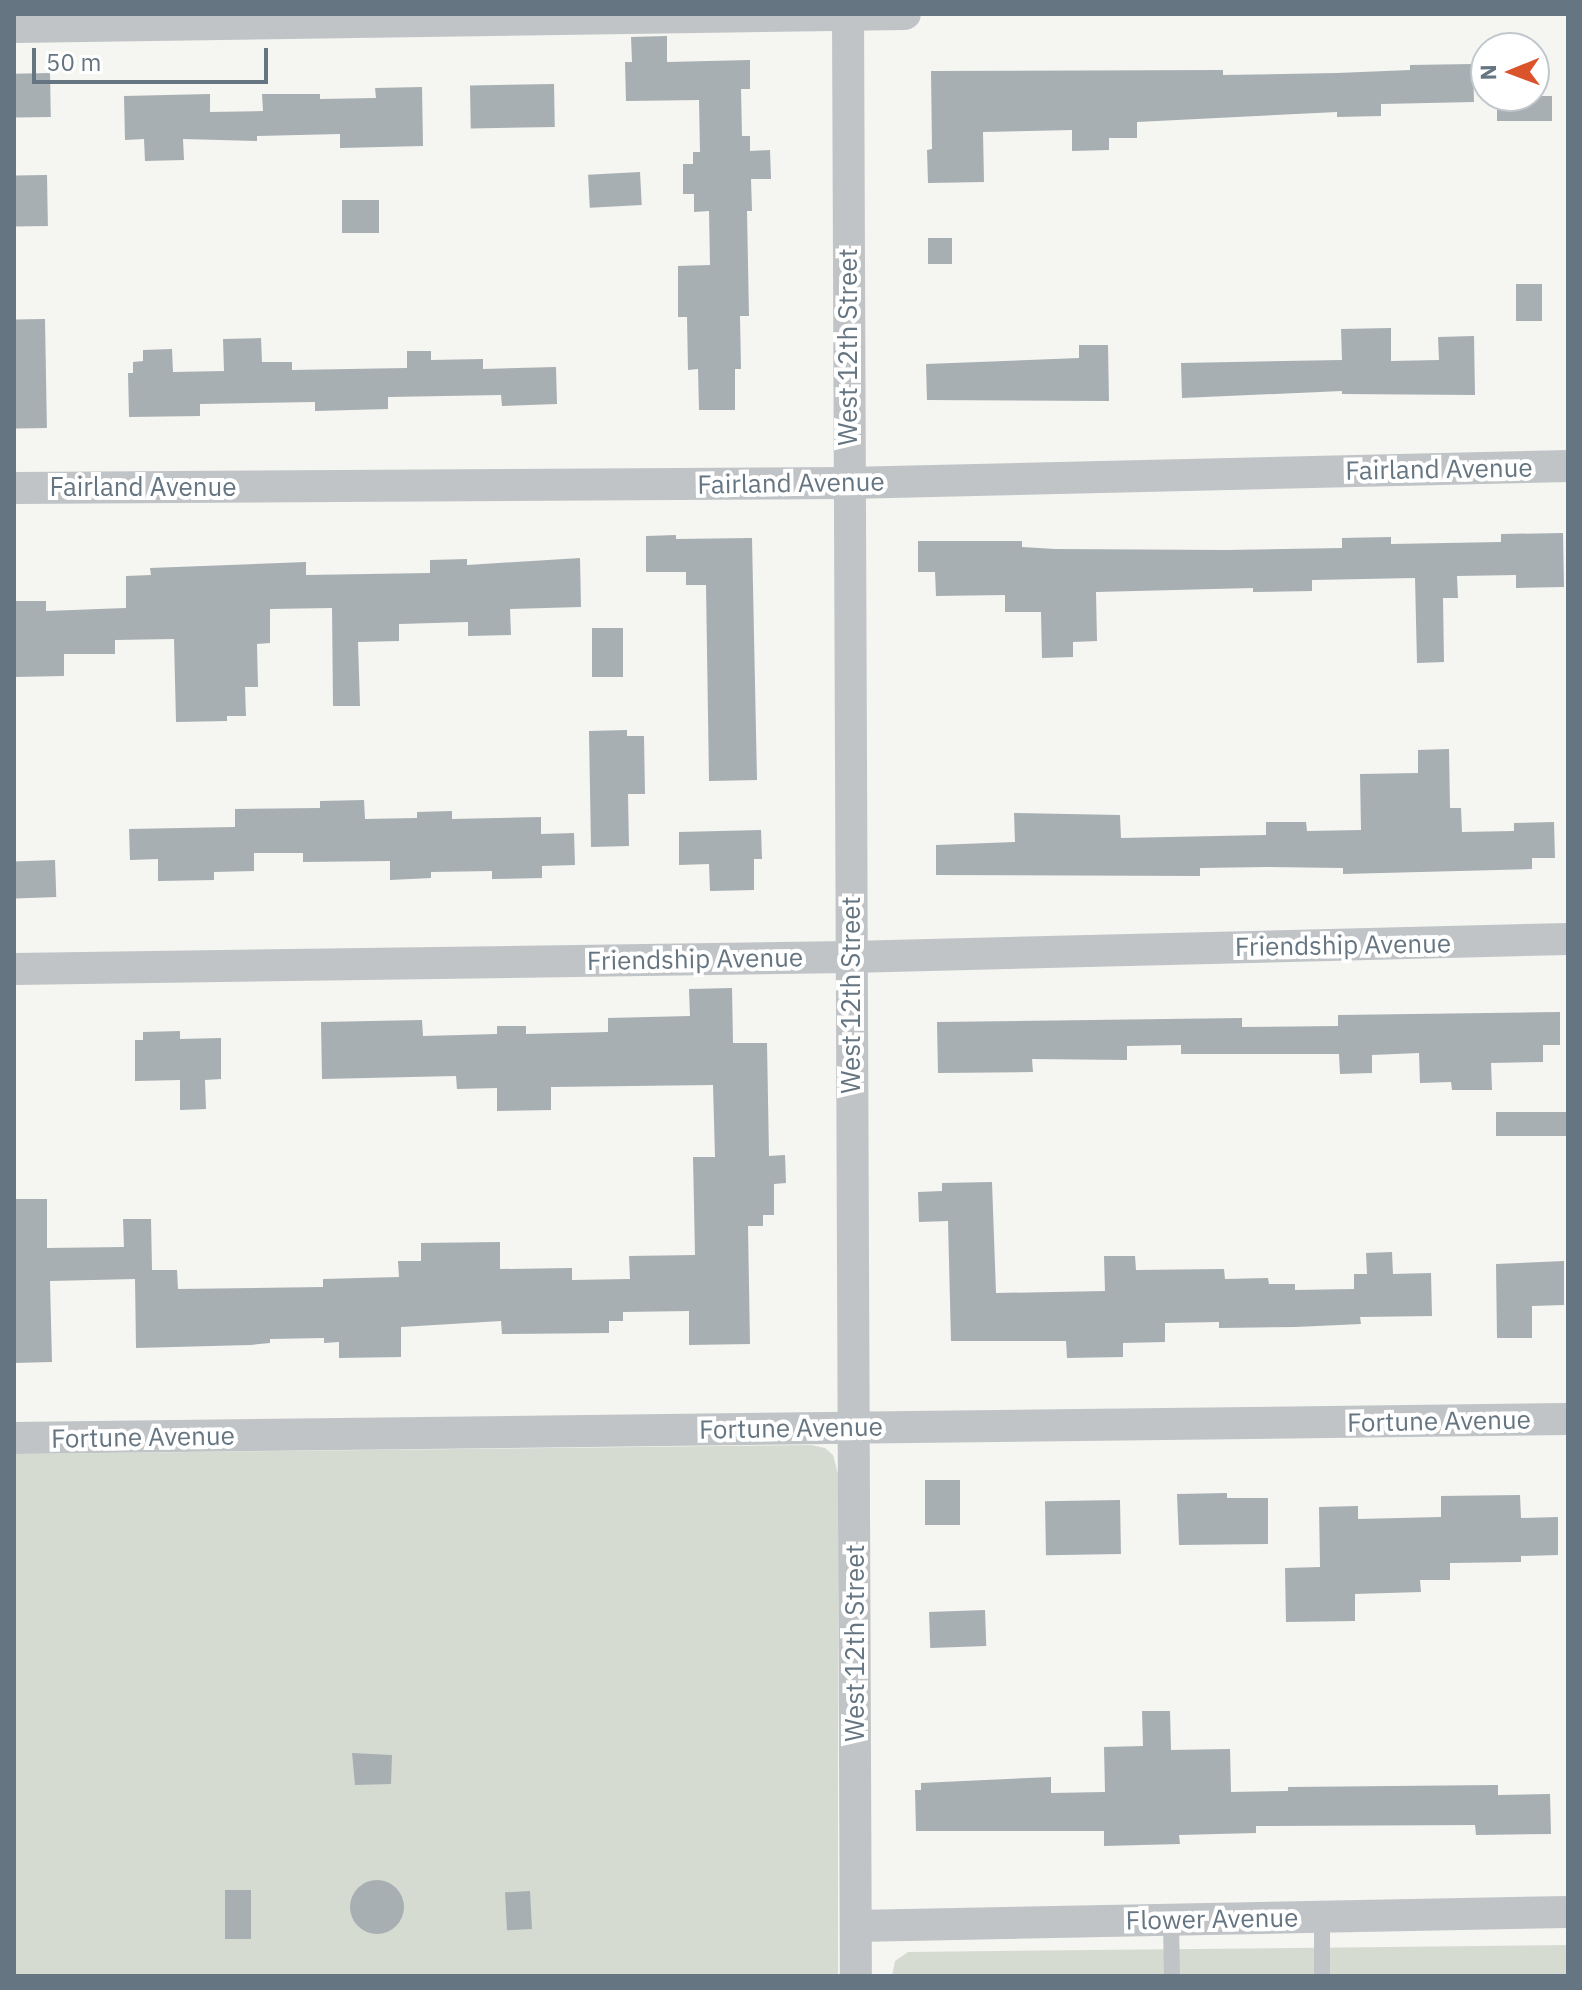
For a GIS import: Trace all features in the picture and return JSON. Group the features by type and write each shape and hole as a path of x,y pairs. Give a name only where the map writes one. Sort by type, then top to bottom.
{"street":[{"path":"14,27 905,14"},
{"name":"West 12th Street","path":"848,15 856,1976"},
{"name":"Fairland Avenue","path":"14,488 848,483 1568,466"},
{"name":"Friendship Avenue","path":"14,969 850,957 1568,939"},
{"name":"Fortune Avenue","path":"14,1438 1568,1419"},
{"name":"Flower Avenue","path":"856,1926 1568,1912"}],"lane":[{"path":"1322,1917 1322,1976"},
{"path":"1171,1920 1172,1976"}],"shaded area":[{"path":"811,1445 825,1448 833,1455 838,1474 838,1976 14,1976 14,1454"},
{"path":"1568,1945 1568,1976 892,1976 895,1961 908,1952"}],"building":[{"path":"667,36 667,62 750,60 750,89 741,89 742,136 750,136 750,151 770,150 771,179 751,179 752,211 747,211 749,316 740,316 741,369 735,369 735,410 699,410 698,369 688,370 687,317 678,317 678,266 710,265 709,211 694,212 694,194 683,194 683,164 693,164 693,152 700,152 699,100 626,101 625,62 632,62 631,37"},
{"path":"1470,64 1470,102 1381,104 1381,116 1337,117 1337,112 1137,122 1137,138 1109,138 1109,150 1072,151 1072,130 983,132 984,182 928,183 927,150 932,149 931,71 1223,70 1223,75 1410,70 1410,65"},
{"path":"50,73 51,117 15,118 14,74"},
{"path":"554,84 555,127 471,128 470,85"},
{"path":"422,87 423,146 340,148 340,134 257,136 257,141 183,139 184,160 145,161 144,139 125,140 124,96 210,94 210,112 263,111 262,94 320,94 320,99 376,98 375,88"},
{"path":"1552,96 1552,121 1497,121 1497,112 1550,112"},
{"path":"640,172 642,205 590,208 588,175"},
{"path":"47,175 48,226 15,227 14,176"},
{"path":"342,200 379,200 379,233 342,233"},
{"path":"928,238 952,238 952,264 928,264"},
{"path":"1516,284 1542,284 1542,321 1516,321"},
{"path":"45,319 47,428 16,429 14,320"},
{"path":"1391,328 1391,361 1439,360 1438,337 1474,336 1475,395 1342,394 1342,391 1182,398 1181,363 1342,360 1341,329"},
{"path":"261,338 262,362 292,362 292,370 407,368 407,351 431,351 431,360 483,359 483,369 556,367 557,404 502,406 501,395 388,397 388,409 315,411 315,402 200,404 200,416 129,417 128,373 133,373 133,362 143,361 143,350 172,349 173,372 224,371 223,339"},
{"path":"1079,345 1108,345 1109,401 927,400 926,364 1079,358"},
{"path":"1563,533 1564,587 1516,588 1516,575 1457,576 1458,598 1443,598 1444,662 1417,663 1415,578 1312,580 1312,591 1253,592 1253,588 1096,592 1097,641 1073,642 1073,657 1042,658 1041,612 1005,612 1005,595 936,596 935,572 918,572 918,541 1022,541 1022,547 1055,549 1227,550 1342,548 1342,538 1391,537 1391,544 1501,542 1501,534"},
{"path":"676,535 676,539 752,538 757,780 709,781 706,585 686,585 686,572 646,572 646,536"},
{"path":"580,558 581,607 510,609 511,635 468,636 468,622 399,624 399,641 358,642 360,706 333,706 332,608 270,609 270,643 257,644 258,687 245,687 246,716 227,716 227,721 176,722 174,639 115,640 115,654 64,654 64,676 14,677 14,601 46,601 46,611 126,608 126,576 151,575 150,568 306,562 306,575 430,573 430,560 467,559 467,565"},
{"path":"592,628 623,628 623,677 592,677"},
{"path":"627,730 627,736 644,736 645,794 628,794 629,846 591,847 589,731"},
{"path":"1449,749 1450,808 1461,808 1462,832 1514,831 1514,823 1554,822 1555,858 1532,858 1532,869 1343,874 1343,868 1266,867 1200,868 1200,876 936,875 936,845 1015,842 1014,813 1120,815 1121,838 1266,835 1266,822 1306,822 1307,831 1361,830 1360,774 1418,773 1418,750"},
{"path":"364,800 365,819 417,818 417,812 452,811 452,819 541,817 541,834 574,833 575,865 542,866 542,878 492,879 492,871 431,872 431,878 390,880 390,861 303,862 303,853 254,853 254,871 214,872 214,880 158,881 158,859 130,860 129,829 235,827 235,809 320,808 320,801"},
{"path":"761,830 762,859 754,859 754,890 710,891 709,864 679,865 679,832"},
{"path":"55,860 56,897 15,898 14,861"},
{"path":"732,988 733,1043 767,1043 769,1156 785,1155 786,1183 774,1184 774,1215 763,1215 763,1226 748,1226 750,1344 689,1345 689,1311 623,1312 623,1321 609,1321 609,1333 502,1334 501,1321 401,1327 401,1357 339,1358 339,1342 324,1343 324,1338 270,1339 270,1343 250,1345 136,1348 135,1279 50,1281 52,1362 14,1363 14,1199 47,1199 47,1248 124,1247 123,1219 151,1219 152,1270 177,1270 178,1289 323,1287 323,1279 399,1277 398,1261 421,1261 421,1243 500,1242 500,1269 572,1268 572,1280 630,1279 629,1256 695,1255 693,1157 715,1157 713,1085 551,1087 551,1110 497,1111 497,1088 457,1089 456,1076 322,1079 321,1022 422,1020 423,1036 497,1034 497,1026 526,1026 526,1034 608,1032 608,1018 690,1016 689,989"},
{"path":"1560,1012 1560,1045 1543,1045 1543,1062 1491,1063 1492,1090 1452,1090 1451,1082 1420,1083 1419,1053 1372,1055 1372,1073 1340,1074 1339,1054 1181,1054 1181,1045 1127,1046 1127,1060 1032,1059 1033,1072 938,1073 937,1022 1242,1018 1242,1027 1338,1026 1338,1015"},
{"path":"180,1031 180,1039 221,1038 221,1079 205,1080 206,1109 180,1110 180,1080 135,1081 135,1040 143,1040 143,1032"},
{"path":"1496,1112 1568,1112 1568,1136 1496,1136"},
{"path":"992,1182 996,1293 1105,1291 1104,1256 1135,1256 1136,1270 1224,1269 1225,1279 1268,1278 1269,1284 1295,1284 1295,1290 1354,1289 1354,1274 1367,1274 1366,1253 1392,1252 1393,1274 1431,1273 1432,1316 1360,1317 1361,1324 1295,1327 1219,1328 1219,1322 1165,1323 1165,1342 1123,1343 1123,1357 1067,1358 1066,1341 951,1341 948,1221 919,1222 918,1192 942,1191 942,1183"},
{"path":"1564,1261 1564,1305 1532,1306 1532,1338 1497,1338 1496,1264"},
{"path":"925,1480 960,1480 960,1525 925,1525"},
{"path":"1227,1493 1227,1498 1268,1498 1268,1544 1179,1545 1177,1494"},
{"path":"1520,1495 1521,1518 1558,1517 1558,1555 1521,1556 1521,1562 1450,1563 1450,1580 1420,1580 1421,1592 1355,1594 1355,1621 1286,1622 1285,1568 1320,1567 1319,1507 1358,1506 1358,1519 1441,1517 1441,1496"},
{"path":"1120,1500 1121,1554 1046,1555 1045,1501"},
{"path":"985,1610 986,1646 930,1648 929,1612"},
{"path":"1142,1711 1170,1711 1171,1750 1230,1749 1231,1792 1288,1791 1288,1787 1498,1785 1498,1795 1550,1794 1551,1834 1476,1835 1475,1825 1256,1826 1256,1833 1179,1835 1180,1844 1104,1846 1104,1831 916,1831 915,1790 921,1790 921,1783 1051,1777 1051,1793 1105,1792 1104,1747 1143,1746"},
{"path":"352,1753 392,1755 391,1784 355,1785"},
{"path":"377,1880 396,1888 404,1907 396,1926 377,1934 358,1926 350,1907 358,1888"},
{"path":"225,1890 251,1890 251,1939 225,1939"},
{"path":"530,1891 532,1929 507,1930 505,1892"}]}
